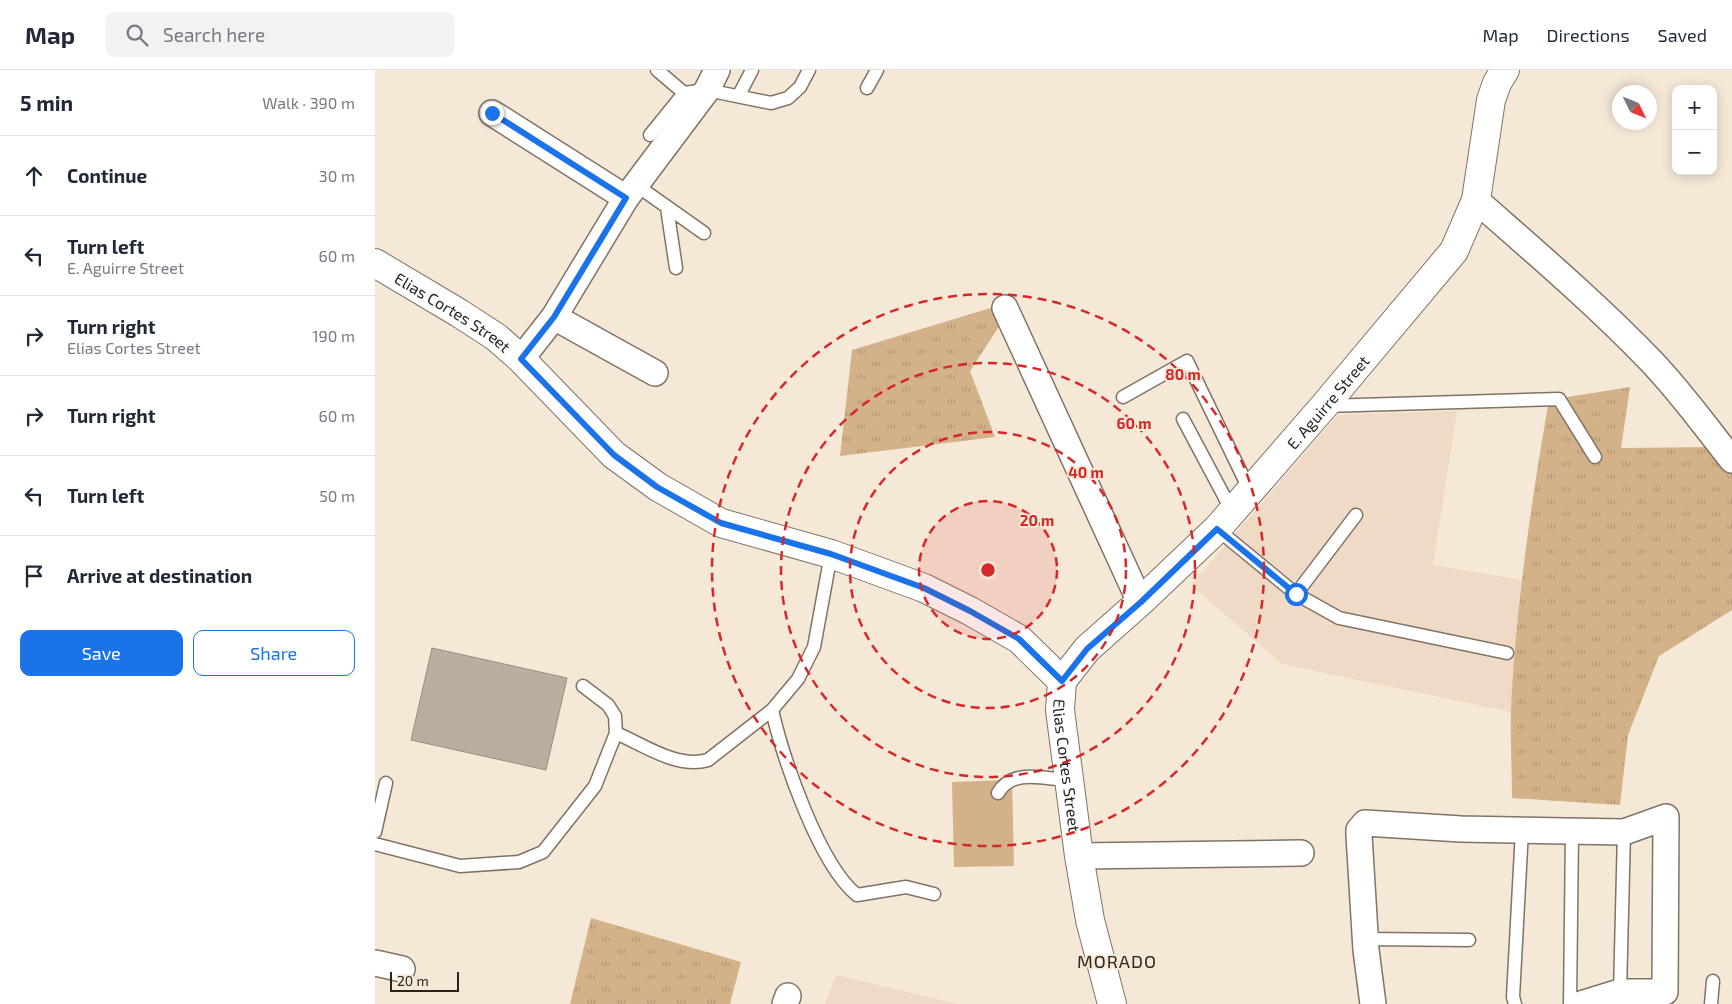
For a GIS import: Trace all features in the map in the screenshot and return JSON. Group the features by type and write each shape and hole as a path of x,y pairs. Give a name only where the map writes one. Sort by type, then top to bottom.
{"street":[{"name":"E. Aguirre Street","path":"1062,681 1087,649 1141,602 1224,520 1324,406 1453,251 1476,200 1491,100 1497,83 1505,70"},
{"path":"521,359 554,317 631,192 703,84"},
{"path":"492,113 631,192"},
{"path":"1476,200 1588,299 1651,361 1681,394 1732,460"},
{"name":"Elias Cortes Street","path":"375,263 496,337 521,359 614,455 657,487 721,523 831,554 924,588 1019,639 1062,681 1060,710 1079,856 1090,920 1112,1004"},
{"path":"1005,308 1141,602"},
{"path":"554,317 655,373"},
{"path":"1373,1004 1366,939 1359,835 1359,830 1365,823 1572,832 1624,832 1666,816 1665,992 1620,992 1581,1004"},
{"path":"1079,856 1301,852"},
{"path":"375,963 402,969"}],"lane":[{"path":"657,70 739,96 771,103 788,98 800,87 809,70"},
{"path":"739,96 752,70"},
{"path":"867,88 877,70"},
{"path":"650,135 703,84"},
{"path":"631,192 667,208 704,233"},
{"path":"667,208 676,268"},
{"path":"1123,397 1187,361 1250,491"},
{"path":"1324,406 1559,399 1595,457"},
{"path":"1183,419 1224,520 1296,594 1339,618 1507,653"},
{"path":"1296,594 1356,515"},
{"path":"616,733 682,762 695,764 708,760 772,710 798,679 814,647 831,554"},
{"path":"375,844 460,866 519,862 532,859 543,852 595,786 616,733 615,716 607,705 583,686"},
{"path":"772,710 779,742 817,837 845,885 857,895 905,887 934,894"},
{"path":"998,793 1003,785 1018,776 1068,780"},
{"path":"375,832 386,783"},
{"path":"1515,1004 1513,997 1521,830"},
{"path":"1570,1004 1572,832"},
{"path":"1620,992 1624,832"},
{"path":"1366,939 1469,940"},
{"path":"1711,1004 1713,981"}],"shaded area":[{"path":"1457,411 1433,565 1521,580 1511,712 1282,664 1191,585 1338,415"},
{"path":"836,975 957,1004 825,1004"}],"green space":[{"path":"994,307 1000,325 970,371 995,437 840,456 852,350"},
{"path":"1630,387 1621,448 1718,447 1732,471 1732,610 1659,656 1628,735 1620,805 1512,798 1511,710 1520,593 1530,516 1549,400"},
{"path":"1012,780 1014,866 954,867 952,782"},
{"path":"591,918 741,962 730,1004 570,1004"}],"building":[{"path":"432,648 567,678 546,770 411,740"}],"district":[{"name":"MORADO","path":"1117,961"}],"route":[{"path":"492,113 626,198 554,317 521,359 614,455 657,487 721,523 831,554 924,588 1019,639 1062,681 1087,649 1141,602 1217,529 1296,594"}]}
